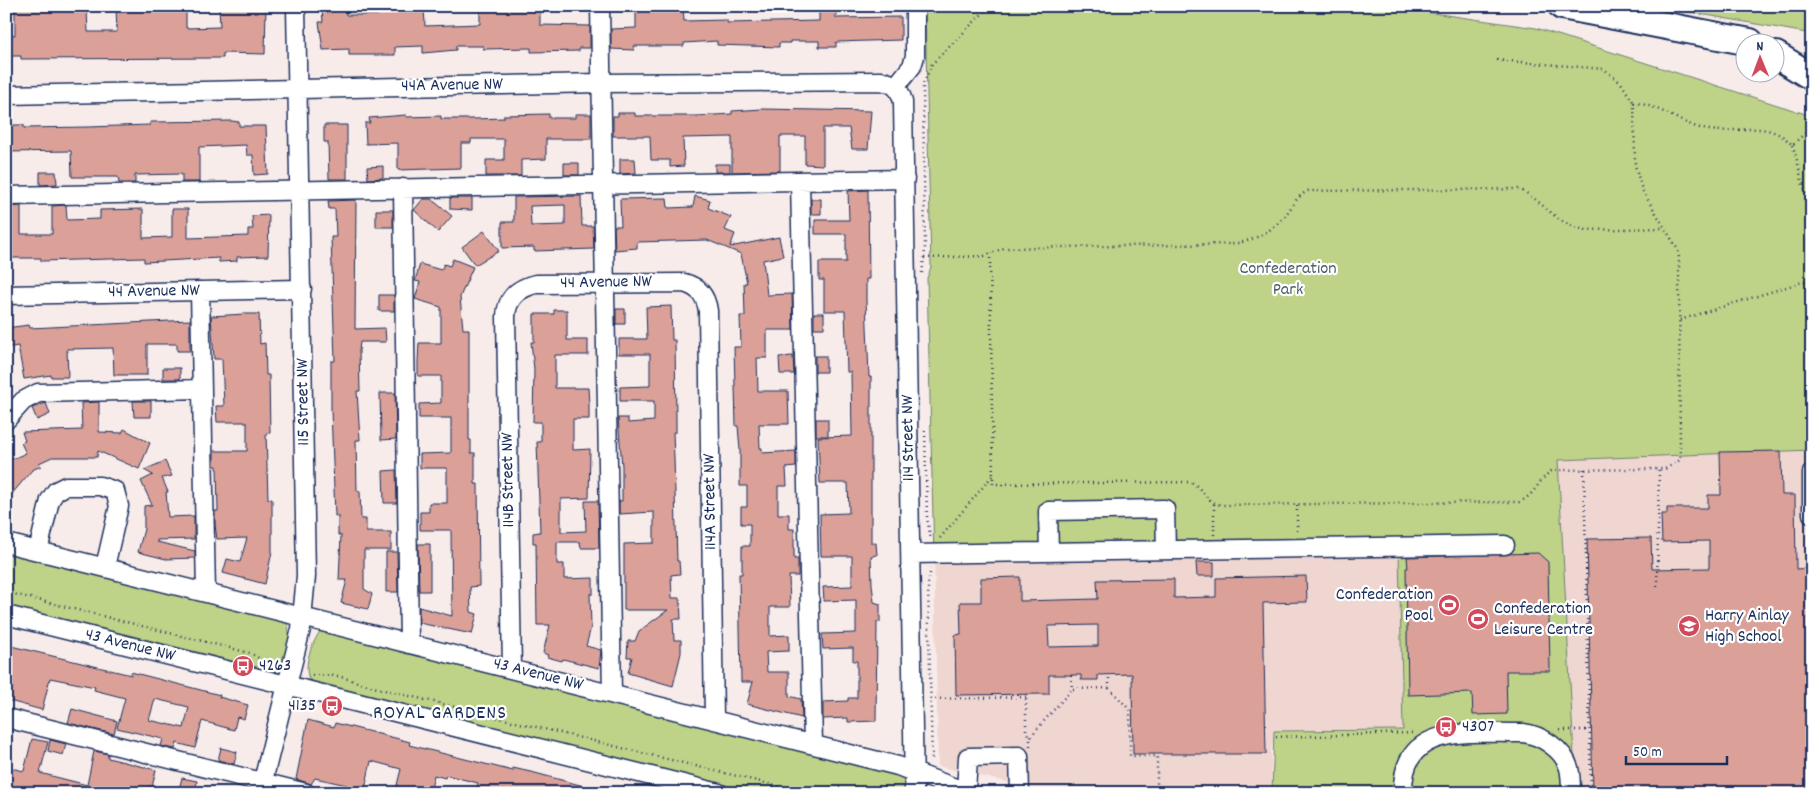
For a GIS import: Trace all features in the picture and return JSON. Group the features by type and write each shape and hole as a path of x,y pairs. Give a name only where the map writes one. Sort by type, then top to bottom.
{"highway":[{"path":"1562,6 1736,39"},
{"path":"1786,49 1812,54"},
{"path":"1786,61 1812,77"}],"street":[{"name":"115 Street NW","path":"262,788 302,617 307,536 296,6"},
{"path":"600,6 612,694"},
{"path":"896,86 914,61 915,6"},
{"name":"44A Avenue NW","path":"6,95 601,83 881,80 896,86"},
{"name":"114 Street NW","path":"896,86 901,93 903,102 914,793"},
{"path":"6,196 904,179"},
{"path":"800,182 812,744"},
{"path":"403,188 409,644"},
{"name":"44 Avenue NW","path":"515,293 536,284 678,282 698,288"},
{"name":"114A Street NW","path":"698,288 705,300 708,311 714,719"},
{"name":"44 Avenue NW","path":"6,295 302,289"},
{"path":"200,291 206,593"},
{"name":"114B Street NW","path":"512,669 506,316 508,303 515,293"},
{"path":"6,420 23,401 38,394 48,392 202,389"},
{"path":"1812,473 1812,514"},
{"path":"38,551 50,500 56,491 66,486 106,486 114,491 120,506 105,567"},
{"path":"1048,552 1048,511 1058,510 1165,509 1166,549"},
{"name":"43 Avenue NW","path":"6,543 898,766 967,792"},
{"path":"911,554 1505,545"},
{"name":"43 Avenue NW","path":"6,615 719,793"},
{"path":"6,718 262,788 306,793"},
{"path":"1402,793 1402,776 1406,764 1411,755 1428,740 1447,734 1523,733 1535,734 1546,741 1564,759 1569,768 1571,793"},
{"path":"967,792 968,757 1019,756 1020,793"}],"path":[{"path":"922,280 924,258 923,84 932,64 990,6"},
{"path":"990,254 993,484 1191,482 1199,486 1209,501 1214,504 1519,502 1531,495 1548,473 1553,470 1659,468 1673,466 1680,460 1681,454 1679,258 1678,250 1642,190 1635,165 1634,104 1621,83 1604,69 1497,60"},
{"path":"1634,104 1646,104 1691,126 1710,130 1774,130 1784,136 1792,145 1799,163 1805,190 1812,203"},
{"path":"1792,145 1812,127"},
{"path":"924,258 990,254 1004,248 1233,244 1248,242 1274,226 1285,216 1300,195 1308,191 1519,189 1532,196 1555,218 1576,228 1586,230 1664,228"},
{"path":"1679,320 1812,279"},
{"path":"925,429 927,518 932,546 993,475"},
{"path":"1657,586 1659,468"},
{"path":"1584,469 1591,793"},
{"path":"1214,504 1214,548"},
{"path":"1297,504 1298,547"},
{"path":"932,562 928,584 932,764"},
{"path":"6,592 250,653 274,667"},
{"path":"1109,674 1109,688 1130,710 1130,756 1158,756 1157,793"},
{"path":"1030,737 1072,689 1071,675"},
{"path":"307,676 338,676 377,688 806,793"},
{"path":"1072,689 1109,688"},
{"path":"930,699 1026,696 1026,732 1030,737 1030,755"},
{"path":"1560,730 1589,730"}],"shaded area":[{"name":"Harry Ainlay High School","path":"1812,449 1812,793 1576,793 1558,460"},
{"path":"1399,552 1403,730 1274,731 1271,753 1272,793 1052,793 938,766 934,558"}],"green space":[{"name":"Confederation Park","path":"925,6 1384,6 1536,28 1812,116 1812,450 1558,460 1576,793 1272,793 1274,731 1403,730 1399,552 934,558 927,278 931,267"},
{"path":"1656,6 1812,6 1812,34"},
{"path":"6,553 283,621 287,623 289,635 286,659 278,670 273,672 6,606"},
{"path":"320,631 897,774 904,781 905,793 757,793 315,683 309,679 307,667 311,648"}],"building":[{"path":"15,6 56,6 56,11 87,10 88,32 117,32 116,8 186,6 186,28 220,27 219,6 266,6 265,54 223,53 223,58 21,59 21,56 10,56 9,35 15,35"},
{"path":"378,6 424,6 425,26 480,24 480,6 540,6 540,25 590,26 590,48 579,48 579,51 531,52 531,48 483,49 483,46 456,46 456,50 423,53 423,46 395,47 395,55 349,55 349,49 323,50 319,22 323,22 322,8 341,7 341,9 346,9 346,15 378,15"},
{"path":"636,6 683,6 684,21 727,20 727,23 819,21 819,9 836,9 836,18 901,17 901,40 836,42 836,47 819,47 819,41 790,41 790,43 779,43 779,47 717,45 717,41 684,43 684,46 634,46 634,50 611,49 611,29 636,28"},
{"path":"762,109 871,111 868,149 852,149 849,128 823,128 823,165 805,164 805,136 780,136 780,171 732,172 732,137 683,138 684,166 670,167 670,160 651,160 650,136 613,136 613,116 618,116 618,113 635,113 635,116 697,116 732,114 732,111"},
{"path":"549,114 549,118 575,118 575,114 591,114 591,139 546,139 546,159 521,160 521,176 486,176 486,160 504,160 504,139 471,139 471,143 461,143 461,168 398,170 398,143 366,144 365,123 370,123 369,118 406,115 406,117 441,116 441,119 474,119 504,118 504,115"},
{"path":"150,122 239,122 239,126 266,126 268,174 254,175 253,155 247,155 246,145 199,147 199,182 182,182 182,174 135,175 135,183 119,183 118,177 72,177 71,151 6,152 6,133 10,133 10,125 24,125 24,128 88,127 150,125"},
{"path":"324,125 347,125 347,179 329,179 328,142 324,142"},
{"path":"620,159 635,159 636,173 620,174"},
{"path":"564,163 579,163 579,175 564,175"},
{"path":"715,164 730,164 730,172 715,172"},
{"path":"383,166 383,178 368,179 367,167"},
{"path":"40,172 56,172 57,184 40,185"},
{"path":"868,190 869,279 866,279 866,300 869,377 871,377 871,543 876,543 877,555 871,556 874,602 880,604 880,622 877,622 876,721 848,722 848,718 823,719 823,702 848,701 848,698 857,698 857,661 853,661 853,648 823,649 822,634 856,633 856,600 824,601 823,587 852,586 852,556 821,556 820,514 849,513 848,483 820,483 818,437 852,436 851,372 847,372 845,311 824,311 824,280 819,280 819,262 846,262 846,234 815,234 815,220 849,220 848,191"},
{"path":"581,196 582,226 593,226 594,249 534,251 534,247 502,248 502,222 514,222 514,197","holes":["565,205 565,225 531,226 530,206"]},
{"path":"695,196 710,200 708,208 731,217 725,230 735,234 730,247 779,237 783,256 763,260 767,295 792,294 793,330 767,330 767,358 757,358 758,391 788,391 789,424 759,424 762,453 796,451 796,467 786,468 787,486 778,486 778,514 789,514 789,529 794,529 794,559 798,559 798,576 789,576 790,607 770,607 770,636 789,635 789,651 766,652 767,672 789,672 789,696 801,699 802,718 747,704 753,682 741,682 739,574 742,574 742,546 750,546 750,524 741,524 741,507 747,507 747,486 740,486 740,450 738,426 736,426 734,347 741,347 740,316 745,316 744,283 747,283 741,254 707,240 637,242 637,248 615,250 614,226 621,226 620,199 667,198 668,208 693,207"},
{"path":"450,198 472,198 472,210 450,209"},
{"path":"423,199 431,199 452,216 438,232 414,210"},
{"path":"811,199 821,199 821,214 811,214"},
{"path":"356,200 355,329 385,328 386,342 360,342 359,351 360,391 357,391 360,440 356,440 357,491 360,491 361,519 366,519 366,532 391,532 391,550 364,550 364,589 372,594 368,609 341,603 347,580 339,580 341,535 338,535 338,516 335,516 331,410 331,361 335,361 331,237 336,237 335,209 329,209 328,201"},
{"path":"66,205 67,220 100,219 100,210 143,209 143,238 172,237 172,209 188,209 188,238 248,236 248,229 253,229 252,216 269,215 268,256 237,257 237,261 219,262 219,258 144,262 144,258 41,261 41,258 8,258 6,207 21,206 21,234 52,234 52,206"},
{"path":"376,210 393,210 393,227 376,227"},
{"path":"484,231 499,251 475,265 462,247"},
{"path":"453,259 473,267 460,297 463,329 469,329 469,440 471,440 471,453 475,453 475,484 478,484 479,586 470,587 471,612 477,614 472,634 419,623 419,607 452,616 451,530 420,530 420,512 429,512 429,503 447,503 447,468 420,468 420,454 451,453 451,418 419,418 419,404 441,403 441,376 418,376 418,361 419,343 441,343 441,307 415,299 420,282 415,281 420,264 441,270 444,264 450,266"},
{"path":"379,295 394,295 394,311 379,311"},
{"path":"671,306 672,340 675,340 676,432 673,432 677,561 679,561 680,574 671,575 672,598 680,598 681,619 673,619 674,640 681,640 681,653 673,686 628,673 632,657 627,657 628,641 635,641 639,631 668,610 624,610 624,544 654,543 654,512 619,514 619,501 622,501 622,466 618,418 628,418 628,423 654,421 654,401 620,401 620,387 650,386 650,354 619,354 619,339 647,339 646,307"},
{"path":"616,309 625,309 625,324 616,324"},
{"path":"554,310 567,310 567,340 588,340 588,355 555,355 555,388 588,388 589,404 589,419 573,419 573,450 590,449 589,498 561,499 561,532 586,531 585,501 598,501 599,548 581,548 580,542 557,542 557,564 564,564 564,579 593,578 593,594 590,594 591,627 586,646 601,650 599,668 547,657 548,655 543,653 550,625 537,625 536,543 533,543 533,533 540,532 537,442 541,442 541,422 533,422 534,369 531,342 534,342 534,314 554,314"},
{"path":"814,313 824,313 824,328 814,328"},
{"path":"259,314 260,344 265,343 266,375 269,375 270,433 266,433 268,499 272,499 272,552 265,584 223,573 227,559 240,562 247,538 217,539 215,525 215,511 218,511 217,466 214,466 214,451 247,451 247,422 217,422 216,406 224,406 222,359 214,359 211,316"},
{"path":"190,320 190,351 177,351 177,344 147,344 147,375 114,375 113,348 67,349 68,377 51,377 51,375 24,379 18,346 6,348 6,328 29,325 30,328"},
{"path":"793,356 794,374 780,374 779,357"},
{"path":"815,356 826,356 826,372 815,372"},
{"path":"163,368 180,368 180,379 163,379"},
{"path":"380,393 395,393 396,439 381,440"},
{"path":"133,401 151,401 151,417 134,417"},
{"path":"99,402 99,432 122,433 124,429 150,443 139,469 98,451 97,457 52,457 39,463 41,466 32,470 6,501 6,462 26,453 21,443 25,441 22,432 82,430 81,403"},
{"path":"46,403 50,414 37,420 32,408"},
{"path":"816,419 828,419 828,436 816,436"},
{"name":"Harry Ainlay High School","path":"1781,451 1782,495 1795,495 1796,569 1812,568 1812,793 1593,793 1587,539 1651,538 1652,569 1709,568 1709,541 1662,542 1661,514 1667,514 1667,508 1708,508 1708,495 1721,495 1720,452"},
{"path":"165,461 172,476 162,478 168,492 166,492 168,517 194,516 194,539 157,540 157,542 195,551 195,558 166,559 138,552 144,529 144,506 152,505 141,481 153,475 144,470"},
{"path":"396,470 397,503 384,503 383,471"},
{"path":"418,544 430,544 430,591 419,591"},
{"path":"386,552 397,552 398,592 386,592"},
{"name":"Confederation Leisure Centre","path":"1538,553 1548,562 1550,671 1506,671 1507,714 1473,715 1472,693 1408,695 1407,557"},
{"path":"1196,562 1214,562 1214,576 1197,576"},
{"path":"1306,576 1307,602 1263,603 1266,754 1133,754 1132,674 1098,675 1098,680 1081,680 1081,675 1049,675 1049,694 956,695 955,635 961,634 960,602 981,602 981,578 1020,577 1020,601 1098,599 1097,580 1174,579 1174,598 1216,597 1216,578","holes":["1098,625 1098,646 1049,647 1048,626"]},
{"path":"11,646 131,675 131,672 220,695 219,697 248,705 244,719 237,717 234,730 202,721 195,748 177,743 175,749 161,746 163,739 117,728 125,698 94,690 95,687 50,678 42,710 6,700 6,669","holes":["155,699 189,707 184,728 149,720"]},
{"path":"72,709 117,721 114,734 68,723"},
{"path":"308,720 334,727 335,723 410,742 409,745 513,771 513,768 535,773 595,789 595,793 498,793 477,788 478,783 446,775 445,778 434,775 430,793 395,793 401,769 371,761 365,789 315,778 311,784 296,779"},
{"path":"32,739 48,742 40,773 87,785 94,751 108,754 108,758 156,770 152,787 148,786 147,793 25,793 6,788 6,767 24,771"},
{"path":"50,740 66,744 63,755 48,751"},
{"path":"221,748 237,752 234,764 218,760"},
{"path":"182,778 197,781 195,793 178,793"}],"place":[{"name":"Confederation Pool","path":"1449,605"},
{"name":"Confederation Leisure Centre","path":"1478,619"},
{"name":"Harry Ainlay High School","path":"1689,626"},
{"name":"4263","path":"243,666"},
{"name":"4135","path":"332,706"},
{"name":"4307","path":"1446,727"}],"district":[{"name":"ROYAL GARDENS","path":"440,714"}]}
